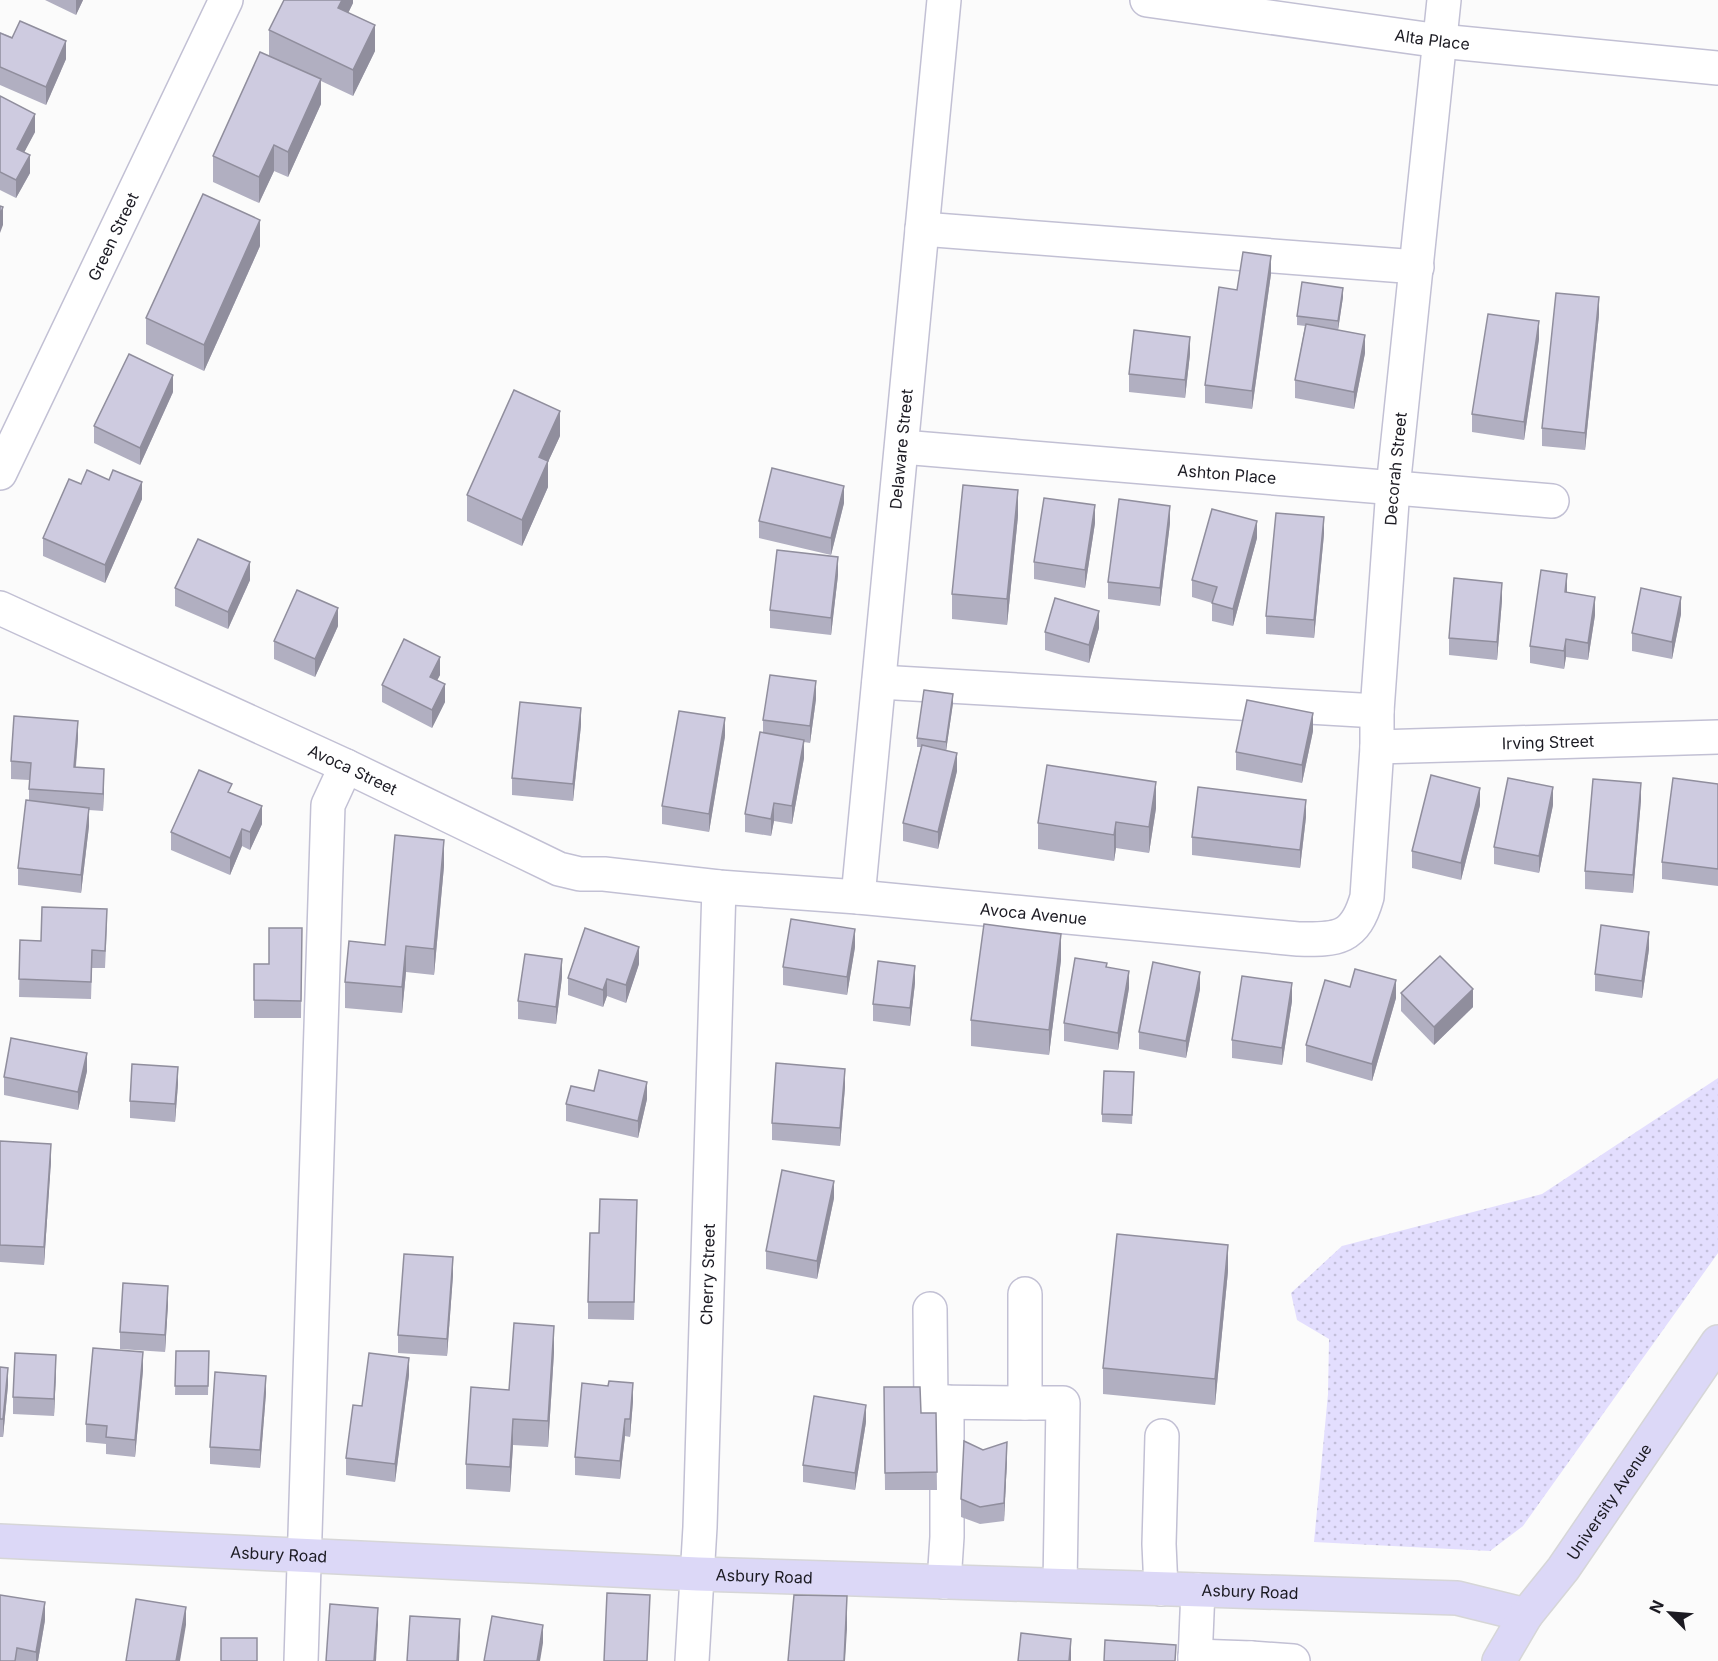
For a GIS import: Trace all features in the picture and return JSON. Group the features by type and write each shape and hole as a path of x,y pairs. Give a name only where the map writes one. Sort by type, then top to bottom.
{"main road":[{"name":"University Avenue","path":"1499,1661 1526,1615 1563,1569 1718,1342"},
{"name":"Asbury Road","path":"0,1541 698,1574 1457,1598 1526,1615"}],"street":[{"name":"Green Street","path":"0,473 226,0"},
{"name":"Delaware Street","path":"858,897 944,0"},
{"name":"Alta Place","path":"1147,0 1440,41 1718,68"},
{"name":"Decorah Street","path":"1346,934 1361,918 1367,897 1377,747 1377,711 1393,488 1444,0"},
{"path":"922,229 1417,267"},
{"name":"Ashton Place","path":"902,447 1551,501"},
{"name":"Avoca Street","path":"0,608 346,766 559,869 580,874 604,874 719,887"},
{"path":"879,682 1377,711"},
{"name":"Irving Street","path":"1377,747 1718,737"},
{"path":"301,1661 328,805 346,766"},
{"name":"Avoca Avenue","path":"719,887 858,897 1298,939 1325,939 1346,934"},
{"name":"Cherry Street","path":"693,1661 698,1574 719,887"},
{"path":"1025,1294 1025,1403"},
{"path":"930,1310 931,1402 1063,1403 1060,1585"},
{"path":"944,1582 947,1402"},
{"path":"1161,1589 1159,1544 1162,1436"},
{"path":"1198,1590 1195,1658 1293,1661"}],"shaded area":[{"path":"1718,1078 1718,1253 1523,1526 1490,1551 1314,1542 1328,1394 1329,1339 1297,1320 1291,1293 1342,1246 1542,1194"}],"building":[{"path":"284,0 342,0 338,8 375,25 353,70 269,30"},
{"path":"20,21 66,41 46,87 0,67 0,33 12,38"},
{"path":"260,52 321,79 288,152 274,145 259,177 213,156"},
{"path":"0,96 35,114 17,149 30,155 16,180 0,172"},
{"path":"203,194 260,220 204,345 146,318"},
{"path":"1243,252 1271,256 1252,391 1205,385 1219,287 1237,290"},
{"path":"1302,282 1343,288 1338,321 1297,316"},
{"path":"1556,293 1599,297 1585,433 1542,428"},
{"path":"1488,314 1539,321 1524,422 1472,414"},
{"path":"1306,324 1365,335 1354,392 1295,380"},
{"path":"1134,330 1190,337 1185,380 1129,374"},
{"path":"129,354 173,375 140,448 94,426"},
{"path":"514,390 560,411 539,457 548,461 522,520 467,495"},
{"path":"772,468 844,486 831,538 759,521"},
{"path":"87,470 109,480 113,470 142,482 105,565 43,538 69,479 81,484"},
{"path":"963,485 1018,490 1007,599 952,594"},
{"path":"1044,498 1095,505 1085,570 1034,562"},
{"path":"1119,499 1170,506 1160,588 1108,582"},
{"path":"1212,509 1257,521 1233,609 1212,603 1217,587 1192,580"},
{"path":"1276,513 1324,517 1314,620 1266,616"},
{"path":"198,539 250,562 228,612 175,588"},
{"path":"777,550 838,557 831,618 770,610"},
{"path":"1541,570 1567,574 1565,592 1595,597 1588,643 1566,639 1564,651 1530,646"},
{"path":"1454,578 1502,583 1497,642 1449,638"},
{"path":"1641,588 1681,597 1672,642 1632,633"},
{"path":"297,590 338,608 315,659 274,641"},
{"path":"1055,598 1099,611 1089,645 1045,632"},
{"path":"404,639 440,657 430,677 445,684 432,710 382,685"},
{"path":"770,675 816,681 810,726 763,720"},
{"path":"924,690 953,694 946,742 917,738"},
{"path":"1247,700 1313,713 1302,765 1236,752"},
{"path":"520,702 581,708 573,784 512,778"},
{"path":"679,711 725,718 709,814 662,806"},
{"path":"14,716 78,721 74,767 104,769 103,794 29,789 31,763 11,761"},
{"path":"760,732 804,740 792,806 774,803 771,819 745,814"},
{"path":"922,745 957,753 938,832 903,823"},
{"path":"1047,765 1156,782 1149,827 1116,822 1114,835 1038,823"},
{"path":"199,770 232,784 228,792 262,806 250,832 242,829 230,858 171,832"},
{"path":"1431,775 1480,788 1461,863 1412,851"},
{"path":"1508,778 1553,787 1539,856 1494,847"},
{"path":"1673,778 1718,784 1718,869 1662,862"},
{"path":"1593,779 1641,783 1633,875 1585,871"},
{"path":"1198,787 1306,800 1300,850 1192,837"},
{"path":"26,800 89,808 81,875 18,868"},
{"path":"395,835 444,840 434,949 406,946 402,987 345,982 349,941 385,945"},
{"path":"42,907 107,909 105,951 92,950 91,982 19,979 20,940 41,941"},
{"path":"791,919 855,929 847,977 783,967"},
{"path":"984,924 1061,934 1049,1030 971,1020"},
{"path":"1601,925 1649,932 1642,981 1595,974"},
{"path":"269,928 302,928 301,1001 254,1000 254,964 269,964"},
{"path":"585,928 639,947 626,985 607,979 603,990 568,978"},
{"path":"525,954 562,959 556,1007 518,1001"},
{"path":"1440,956 1473,989 1434,1027 1401,993"},
{"path":"1075,958 1107,963 1106,967 1129,971 1118,1033 1064,1023"},
{"path":"878,961 915,966 910,1008 873,1004"},
{"path":"1153,962 1200,972 1186,1041 1139,1032"},
{"path":"1355,969 1396,980 1372,1064 1306,1045 1325,980 1350,987"},
{"path":"1242,976 1292,983 1282,1048 1232,1040"},
{"path":"11,1038 87,1053 78,1092 4,1077"},
{"path":"776,1063 845,1069 840,1128 772,1123"},
{"path":"132,1064 178,1067 175,1104 130,1101"},
{"path":"599,1070 647,1082 638,1121 566,1104 571,1086 594,1091"},
{"path":"1104,1071 1134,1072 1132,1115 1102,1114"},
{"path":"0,1141 51,1144 44,1247 0,1245"},
{"path":"782,1170 834,1181 817,1261 766,1251"},
{"path":"600,1199 637,1200 634,1302 588,1302 590,1233 599,1233"},
{"path":"1117,1234 1228,1245 1215,1379 1103,1368"},
{"path":"404,1254 453,1257 447,1339 398,1335"},
{"path":"123,1283 168,1286 165,1335 120,1332"},
{"path":"514,1323 554,1326 548,1421 513,1419 510,1467 466,1464 471,1387 509,1390"},
{"path":"93,1348 143,1352 135,1440 106,1437 107,1426 86,1424"},
{"path":"176,1351 209,1351 208,1386 175,1386"},
{"path":"15,1353 56,1355 54,1399 13,1397"},
{"path":"369,1353 409,1358 395,1464 346,1458 353,1405 362,1406"},
{"path":"0,1367 8,1368 3,1419 0,1419"},
{"path":"215,1372 266,1376 260,1450 210,1447"},
{"path":"609,1381 633,1383 630,1419 625,1419 620,1461 575,1457 582,1383 608,1386"},
{"path":"884,1387 920,1387 921,1413 936,1413 937,1472 885,1473"},
{"path":"814,1396 866,1405 855,1473 803,1465"},
{"path":"964,1441 983,1450 1007,1442 1004,1503 980,1507 961,1499"},
{"path":"607,1593 650,1595 647,1661 604,1661"},
{"path":"0,1595 45,1602 36,1652 17,1648 15,1661 0,1661"},
{"path":"794,1595 847,1596 844,1661 788,1661"},
{"path":"136,1599 186,1607 176,1661 126,1661"},
{"path":"330,1604 378,1608 374,1661 326,1661"},
{"path":"410,1616 460,1619 457,1661 407,1661"},
{"path":"492,1616 543,1625 537,1661 484,1661"},
{"path":"1021,1633 1071,1639 1069,1661 1018,1661"},
{"path":"221,1638 257,1638 257,1661 221,1661"},
{"path":"1105,1640 1176,1645 1175,1661 1104,1661"}]}
